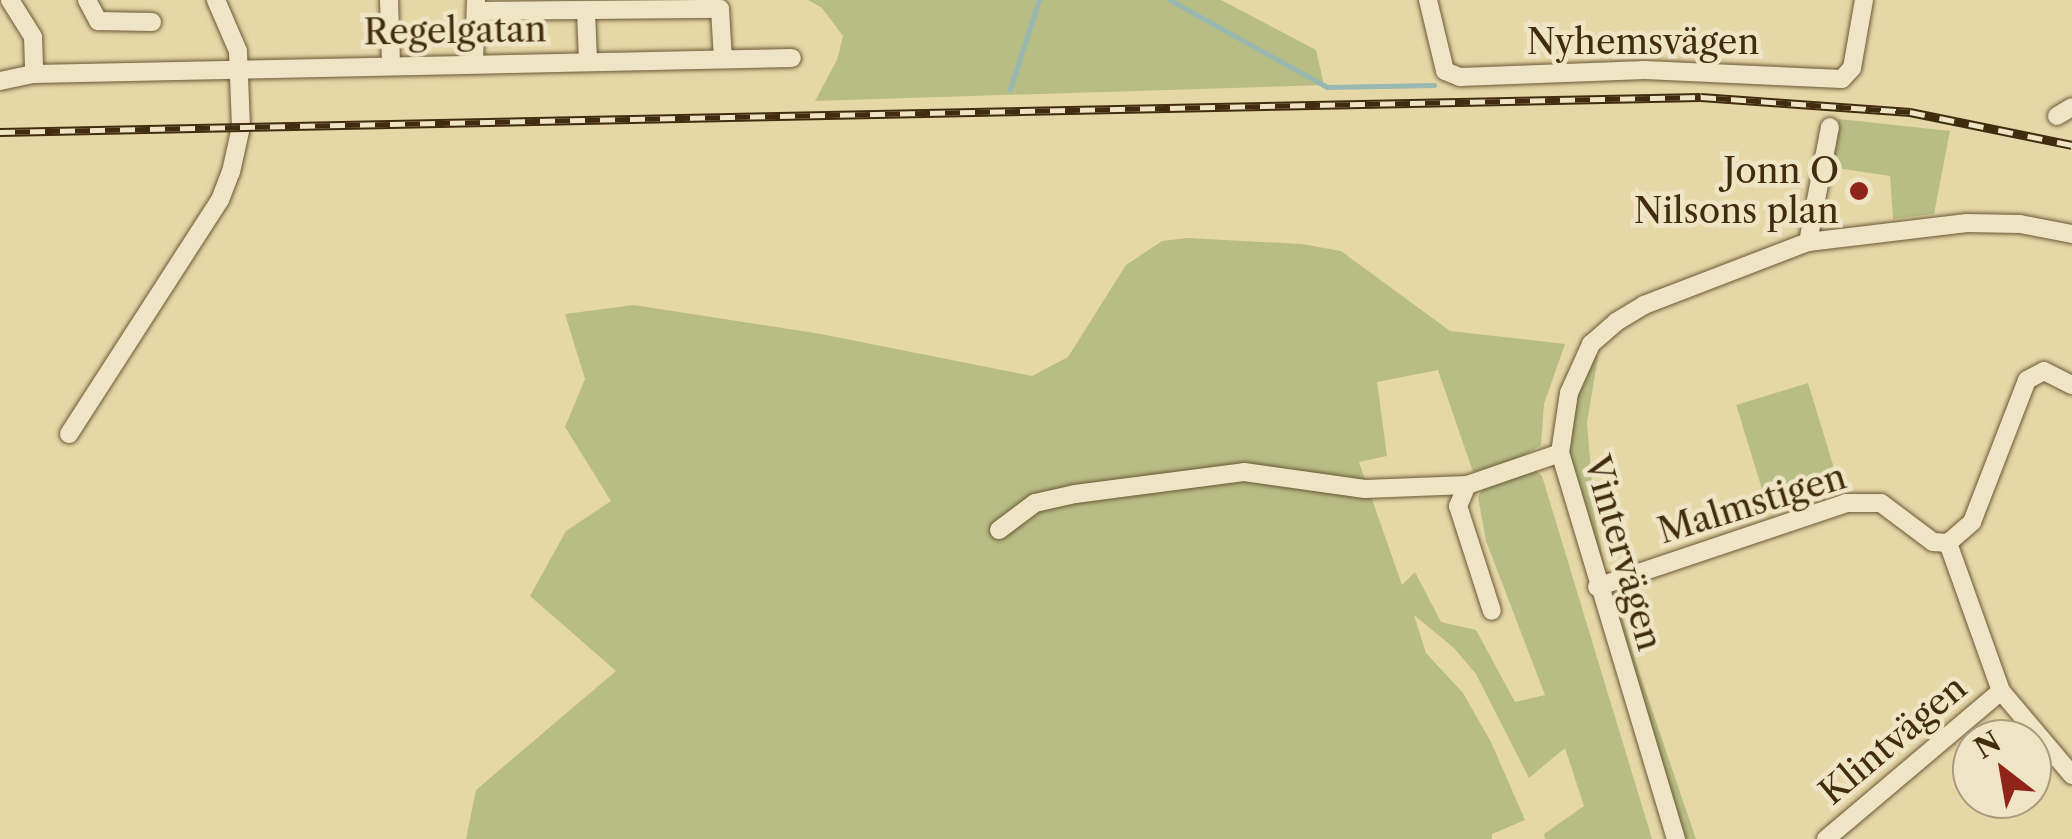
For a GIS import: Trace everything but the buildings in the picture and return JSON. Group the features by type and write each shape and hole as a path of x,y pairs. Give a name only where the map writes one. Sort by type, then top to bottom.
{"street":[{"path":"10,0 32,37 34,74"},
{"path":"87,0 98,21 152,22"},
{"path":"69,434 220,200 238,150 239,68 234,36 216,0"},
{"path":"390,0 390,65"},
{"name":"Nyhemsvägen","path":"1428,0 1445,71 1460,77 1646,70 1842,80 1852,68 1864,0"},
{"path":"474,64 476,6 720,10 723,59"},
{"path":"586,10 588,61"},
{"name":"Regelgatan","path":"0,81 59,71 792,58"},
{"path":"1808,242 1830,127"},
{"name":"Vintervägen","path":"1676,839 1560,454 1575,373 1603,332 1644,306 1808,242 1967,222 2020,224 2072,234"},
{"path":"2072,385 2044,371 2032,375 1972,522 1948,543 2001,691 2072,776"},
{"path":"999,530 1021,511 1048,500 1244,472 1364,489 1468,485 1560,454"},
{"path":"1468,485 1458,506 1492,611"},
{"name":"Malmstigen","path":"1597,586 1857,500 1881,504 1932,542 1948,543"},
{"name":"Klintvägen","path":"1826,839 2001,691"}],"green space":[{"path":"808,0 1221,0 1316,50 1324,85 815,101 837,60 843,36 822,8"},
{"path":"1839,119 1950,131 1934,214 1893,219 1890,176 1830,167 1833,130"},
{"path":"1187,238 1302,244 1341,251 1450,331 1565,344 1544,404 1541,445 1521,457 1473,472 1438,370 1377,382 1387,456 1359,462 1402,585 1415,572 1441,622 1476,630 1515,702 1545,695 1486,541 1478,497 1486,484 1534,469 1542,476 1652,839 1545,839 1544,834 1584,806 1565,748 1529,778 1476,674 1454,648 1414,615 1426,653 1463,693 1491,742 1525,820 1492,834 1492,839 466,839 476,790 616,671 530,596 566,531 611,501 565,427 585,379 565,314 634,305 821,334 1032,376 1068,357 1126,265 1162,241"},
{"path":"1594,354 1598,357 1587,423 1595,518 1606,573 1599,577 1568,447 1581,379"},
{"path":"1808,383 1838,482 1767,504 1736,405"},
{"path":"1613,586 1696,839 1685,839 1604,591"}],"waterway":[{"path":"1010,89 1039,0"},
{"path":"1170,0 1327,87 1434,85"}],"railway":[{"path":"0,132 1701,97 1910,112 2072,145"}],"place":[{"name":"Jonn O Nilsons plan","path":"1859,191"}]}
